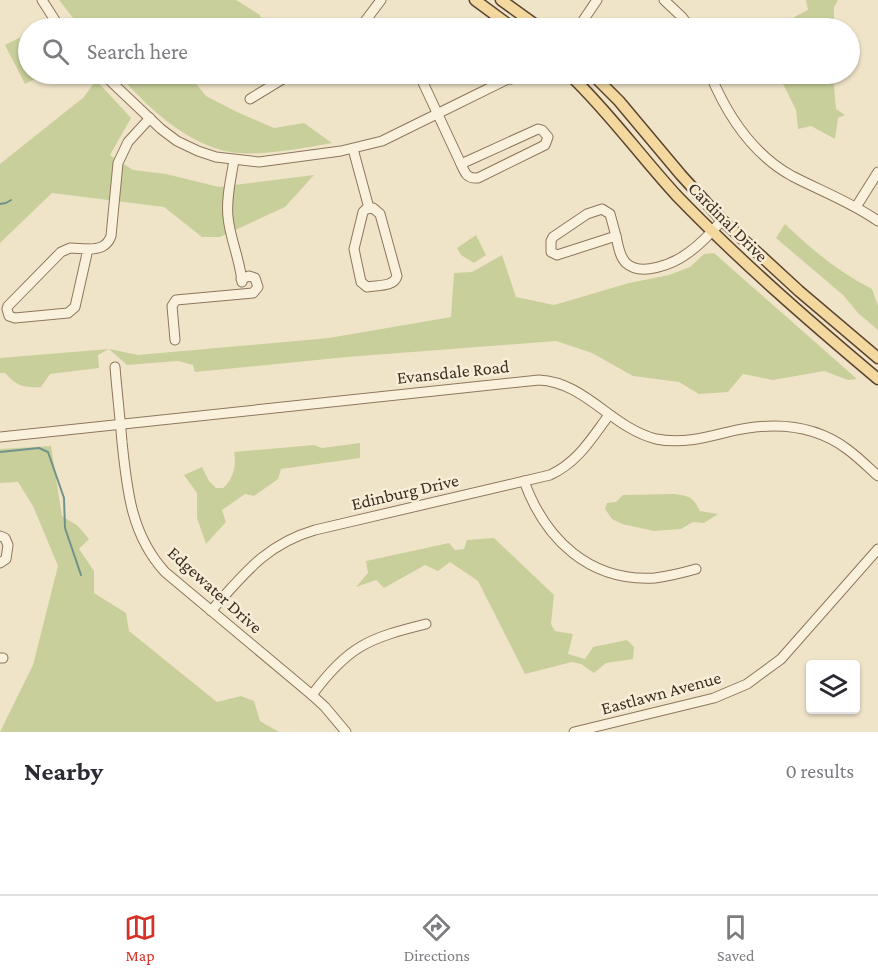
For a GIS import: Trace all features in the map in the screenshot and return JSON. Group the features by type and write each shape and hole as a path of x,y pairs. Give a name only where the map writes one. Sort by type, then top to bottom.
{"main road":[{"path":"475,0 499,18"},
{"path":"501,0 526,18"},
{"name":"Cardinal Drive","path":"579,84 606,112 676,195 712,231 785,300 878,379"},
{"name":"Cardinal Drive","path":"602,84 722,220 799,291 878,358"}],"street":[{"path":"42,0 54,18"},
{"path":"585,18 597,0"},
{"path":"664,0 683,18"},
{"path":"366,18 376,2"},
{"path":"114,84 161,129 186,145 216,157 276,161 352,149 382,141 497,84"},
{"path":"250,99 275,84"},
{"path":"424,84 466,175 470,178 478,178 545,145 549,137 542,130 533,130 461,164"},
{"path":"715,84 732,118 762,154 791,175 856,207 878,221"},
{"path":"88,249 75,308 72,311 15,318 9,316 8,306 61,252 70,248 100,248 109,242 118,163 129,142 150,118"},
{"path":"352,149 369,208"},
{"path":"234,160 227,204 238,255 242,293"},
{"path":"856,207 878,172"},
{"path":"369,208 376,209 380,214 397,276 392,284 368,287 362,282 354,249 363,213 369,208"},
{"path":"616,236 557,255 551,252 553,237 587,214 602,209 610,214 621,254 626,263 645,269 685,256 722,220"},
{"path":"175,340 172,306 176,300 253,293 258,287 257,281 252,276 241,279"},
{"name":"Edgewater Drive","path":"115,367 127,490 134,520 151,555 165,572 312,695 346,732"},
{"name":"Evansdale Road","path":"0,437 549,380 570,387 609,415 645,435 670,441 695,440 754,426 772,425 804,429 832,440 878,476"},
{"name":"Edinburg Drive","path":"211,611 248,568 274,547 289,539 315,530 550,475 571,463 609,415"},
{"path":"524,481 537,513 550,531 571,551 597,567 624,576 639,578 669,576 696,569"},
{"path":"0,536 6,539 8,544 6,559 0,563"},
{"name":"Eastlawn Avenue","path":"574,732 714,698 747,684 781,659 878,549"},
{"path":"312,695 336,666 362,645 377,637 426,624"}],"green space":[{"path":"59,0 236,0 260,15 261,18 73,18"},
{"path":"806,0 838,0 834,7 834,18 794,17 808,10"},
{"path":"18,38 18,70 5,45"},
{"path":"93,84 100,84 131,118 110,155 133,170 166,174 219,187 314,175 285,207 220,237 202,237 164,207 52,193 0,243 0,164 84,97"},
{"path":"128,84 196,84 206,96 237,112 274,128 304,123 332,143 281,151 230,152 197,141 182,132"},
{"path":"783,84 834,84 836,109 845,115 838,118 835,139 811,126 798,129 796,110"},
{"path":"785,224 826,260 872,289 878,306 878,330 858,313 843,295 776,238"},
{"path":"476,235 486,255 474,263 461,255 457,248"},
{"path":"714,253 857,379 848,380 824,371 773,380 743,374 728,392 699,394 679,382 633,376 592,353 556,341 347,357 195,372 193,365 178,361 127,365 109,349 138,355 329,338 451,317 454,273 472,272 502,255 516,297 554,305 629,283 669,275 690,267 704,254"},
{"path":"109,349 98,355 99,368 50,374 41,387 21,385 5,373 0,373 0,358"},
{"path":"360,443 360,458 281,469 278,479 254,496 245,494 222,510 226,522 206,544 197,518 197,493 184,475 202,467 209,481 216,488 223,488 233,472 234,452 314,445 322,448"},
{"path":"51,446 62,516 78,526 89,539 79,549 94,571 94,593 126,613 129,631 217,702 241,696 254,701 260,721 279,732 0,732 33,665 58,566 33,506 18,482 0,483 0,449"},
{"path":"674,494 690,498 700,511 718,514 704,523 693,522 681,529 654,531 622,524 612,519 605,509 607,503 616,502 623,495"},
{"path":"494,538 554,595 551,624 555,631 573,634 568,654 585,659 593,647 627,640 634,647 633,659 606,663 594,673 581,664 572,662 525,674 478,581 450,562 438,571 425,565 384,588 376,580 356,587 368,573 366,561 449,543 455,550 464,549 467,540"}],"waterway":[{"path":"0,204 11,200"},
{"path":"0,452 39,448 48,452 64,498 65,528 81,575"}]}
